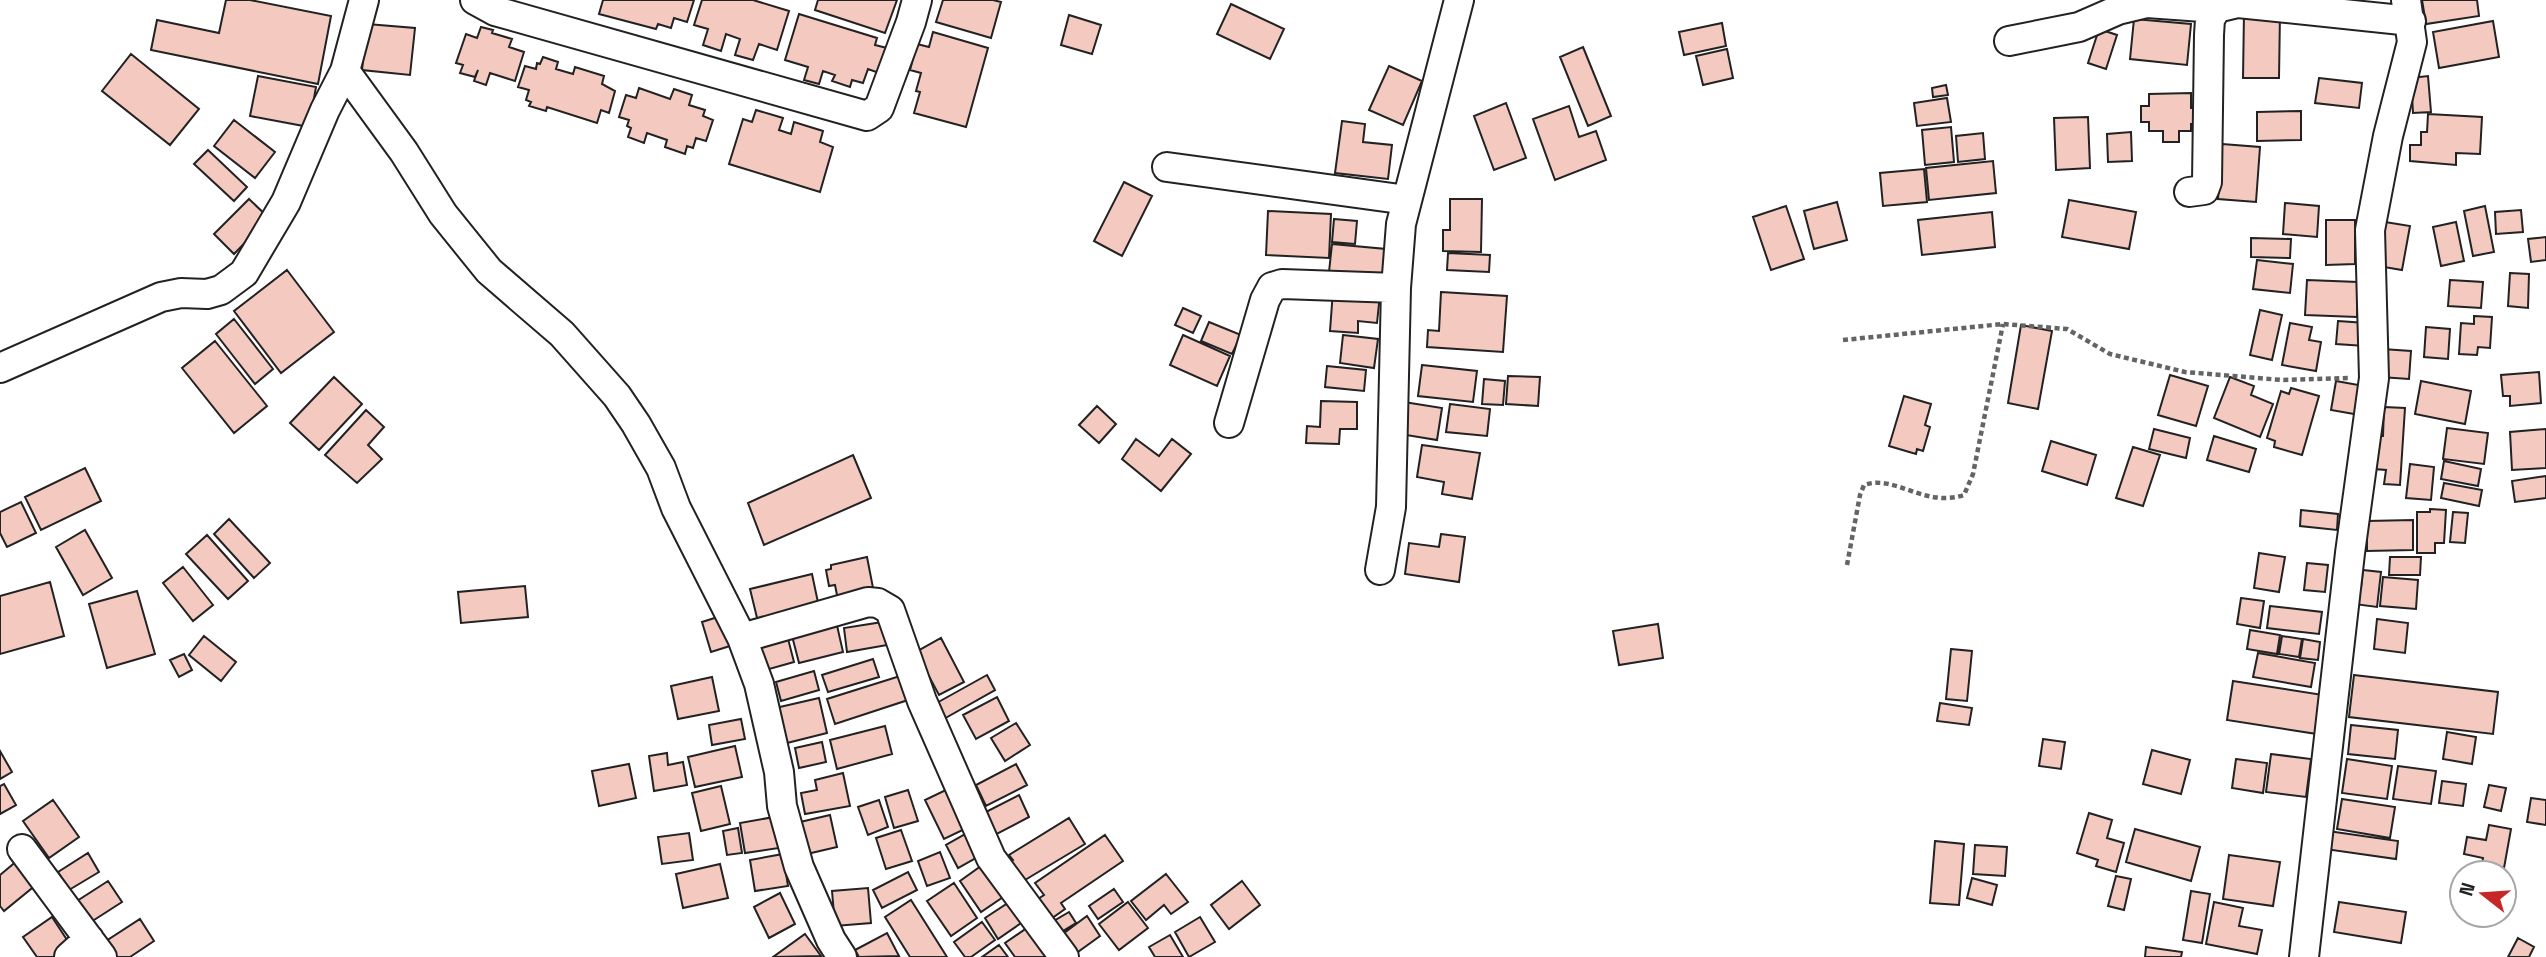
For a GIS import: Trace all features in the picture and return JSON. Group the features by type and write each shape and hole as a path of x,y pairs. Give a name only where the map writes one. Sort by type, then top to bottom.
{"street":[{"path":"0,368 160,297 181,293 207,295 221,290 244,273 286,202 345,71 364,0"},
{"path":"475,0 495,10 867,116 879,108 917,0"},
{"path":"1380,569 1391,507 1396,288 1401,224 1459,0"},
{"path":"2009,41 2079,27 2118,9 2147,3 2217,8 2238,4 2408,10 2412,42 2388,136 2370,230 2374,378 2350,552 2304,957"},
{"path":"2189,192 2204,190 2207,182 2209,35 2210,19 2217,8"},
{"path":"345,71 404,152 443,214 489,271 562,334 617,396 636,424 743,638 759,684 779,772 782,806 799,867 831,940 842,957"},
{"path":"1167,167 1407,200"},
{"path":"1229,423 1265,300 1272,287 1282,284 1396,288"},
{"path":"743,638 868,602 878,603 890,610 922,701 990,858 1064,957"},
{"path":"22,849 87,951"}],"path":[{"path":"1847,565 1864,485 1876,481 1935,499 1950,500 1964,495 1973,474 2003,324"},
{"path":"1843,340 2003,324 2067,329 2110,354 2185,372 2282,380 2374,378"}],"building":[{"path":"226,0 250,0 331,16 318,84 151,50 157,20 219,33"},
{"path":"603,0 694,0 687,22 674,18 671,28 658,24 656,29 599,14"},
{"path":"702,0 753,0 789,11 777,50 759,44 753,60 735,55 740,39 726,34 721,51 703,45 708,29 694,25"},
{"path":"818,0 897,0 885,33 815,10"},
{"path":"943,0 1001,2 991,38 936,22"},
{"path":"2422,0 2477,0 2479,16 2426,24"},
{"path":"1231,4 1284,29 1270,59 1217,34"},
{"path":"2244,13 2280,13 2279,78 2243,78"},
{"path":"799,14 877,38 875,45 887,48 879,73 868,69 863,83 852,80 850,87 832,81 835,75 823,71 819,84 804,80 808,67 785,60"},
{"path":"1069,15 1101,25 1092,54 1061,45"},
{"path":"2134,19 2191,24 2187,65 2130,59"},
{"path":"2493,21 2499,57 2439,68 2433,32"},
{"path":"1722,23 1726,46 1684,55 1679,32"},
{"path":"367,24 415,28 410,75 362,70"},
{"path":"481,27 512,39 509,47 524,52 515,81 490,73 486,85 474,81 478,70 475,77 460,73 463,65 456,63 466,34 477,38"},
{"path":"2099,29 2117,35 2106,69 2088,63"},
{"path":"933,32 988,48 966,127 914,113 920,92 916,91 921,73 910,70 917,44 929,47"},
{"path":"1583,47 1611,116 1588,126 1560,57"},
{"path":"1727,49 1733,78 1703,85 1696,56"},
{"path":"131,54 199,109 170,145 102,91"},
{"path":"543,57 558,62 556,69 573,74 575,67 604,76 602,84 615,91 609,113 601,110 597,123 547,107 546,111 529,106 531,102 526,100 529,90 518,87 525,66 536,69 537,63 540,64"},
{"path":"1389,66 1422,81 1403,125 1369,110"},
{"path":"258,76 316,87 309,127 250,116"},
{"path":"2428,76 2431,112 2413,113 2411,78"},
{"path":"2319,78 2362,83 2359,108 2315,103"},
{"path":"1946,85 1948,95 1933,97 1932,88"},
{"path":"639,88 670,99 674,89 692,95 689,105 705,110 703,116 713,120 706,141 696,138 693,148 687,146 685,154 665,147 667,140 647,133 644,143 628,137 631,128 627,126 629,120 619,117 626,95 636,98"},
{"path":"2191,93 2191,108 2206,108 2206,124 2191,124 2191,131 2179,131 2179,142 2163,142 2163,131 2149,131 2149,122 2141,122 2141,106 2149,106 2149,94"},
{"path":"1947,98 1951,122 1917,126 1914,103"},
{"path":"1506,103 1526,158 1494,170 1474,116"},
{"path":"1569,106 1579,137 1596,131 1606,160 1555,180 1533,119"},
{"path":"756,110 783,118 779,130 791,134 794,122 823,131 820,142 833,147 820,192 729,164 743,119 752,122"},
{"path":"2301,111 2301,140 2257,141 2257,112"},
{"path":"2428,114 2482,117 2480,154 2456,153 2456,165 2410,161 2410,145 2421,145 2421,132 2427,132"},
{"path":"2088,117 2090,168 2056,170 2054,118"},
{"path":"234,120 275,152 255,178 214,146"},
{"path":"1342,121 1365,124 1363,142 1392,145 1388,179 1335,173"},
{"path":"1951,127 1954,162 1925,165 1922,130"},
{"path":"2131,132 2132,161 2108,162 2107,134"},
{"path":"1983,133 1985,159 1958,162 1956,136"},
{"path":"2222,144 2260,147 2256,202 2218,199"},
{"path":"208,150 247,187 234,201 194,164"},
{"path":"1993,161 1996,193 1929,200 1926,168"},
{"path":"1924,169 1927,202 1883,206 1880,173"},
{"path":"1124,182 1152,196 1122,256 1094,241"},
{"path":"249,199 269,218 234,254 214,234"},
{"path":"1450,199 1482,199 1481,252 1443,251 1443,230 1450,230"},
{"path":"2069,200 2136,212 2129,249 2062,237"},
{"path":"1837,202 1847,240 1814,249 1804,211"},
{"path":"2285,203 2319,206 2317,237 2283,234"},
{"path":"1786,206 1804,259 1771,270 1753,217"},
{"path":"2485,206 2494,252 2473,256 2464,211"},
{"path":"2521,210 2523,232 2496,234 2495,212"},
{"path":"1268,211 1331,214 1329,258 1266,255"},
{"path":"1992,212 1995,247 1922,255 1918,220"},
{"path":"1334,219 1357,221 1355,244 1332,242"},
{"path":"2326,220 2355,220 2355,264 2326,265"},
{"path":"2385,222 2410,226 2402,270 2378,266"},
{"path":"2456,222 2464,261 2441,266 2433,227"},
{"path":"2546,237 2546,260 2531,262 2528,239"},
{"path":"2251,238 2291,239 2290,258 2251,257"},
{"path":"1332,244 1386,249 1384,276 1329,272"},
{"path":"1448,253 1490,255 1489,272 1447,270"},
{"path":"2257,260 2293,264 2290,293 2253,289"},
{"path":"287,270 334,332 281,373 234,311"},
{"path":"2510,273 2529,274 2528,308 2508,306"},
{"path":"2307,280 2358,282 2357,317 2305,315"},
{"path":"2450,280 2483,282 2481,308 2448,306"},
{"path":"1333,290 1380,294 1377,323 1358,321 1358,333 1330,331"},
{"path":"1441,292 1507,296 1503,352 1427,347 1428,330 1439,331"},
{"path":"1183,308 1201,316 1193,333 1175,325"},
{"path":"2260,310 2282,315 2272,360 2250,355"},
{"path":"2474,316 2492,317 2490,348 2478,347 2477,355 2459,354 2461,323 2474,324"},
{"path":"234,319 273,369 255,384 216,334"},
{"path":"2338,321 2366,323 2365,346 2336,344"},
{"path":"1209,322 1241,335 1232,354 1201,341"},
{"path":"2290,323 2312,327 2309,340 2321,342 2316,371 2282,365"},
{"path":"2021,325 2052,331 2038,409 2008,403"},
{"path":"2426,327 2450,329 2448,359 2424,357"},
{"path":"1183,335 1230,356 1217,386 1170,365"},
{"path":"1343,335 1378,339 1374,368 1340,363"},
{"path":"215,341 267,406 234,433 182,368"},
{"path":"2382,349 2411,351 2409,379 2380,377"},
{"path":"1422,365 1477,371 1473,402 1418,396"},
{"path":"1327,366 1366,370 1364,391 1325,387"},
{"path":"2539,372 2541,403 2510,406 2510,396 2503,396 2501,375"},
{"path":"2170,375 2208,386 2196,426 2158,415"},
{"path":"1508,376 1540,377 1538,406 1506,404"},
{"path":"334,377 362,404 319,450 290,423"},
{"path":"2230,377 2254,386 2251,395 2273,404 2260,437 2214,418"},
{"path":"1484,379 1505,381 1503,405 1482,404"},
{"path":"2336,381 2364,386 2360,415 2331,410"},
{"path":"2421,381 2471,391 2465,424 2415,414"},
{"path":"2291,388 2319,396 2302,455 2274,447 2275,441 2267,438 2281,391 2289,394"},
{"path":"1904,396 1931,404 1925,425 1930,427 1923,451 1917,449 1916,454 1889,446"},
{"path":"1321,401 1357,402 1357,429 1340,429 1339,444 1306,443 1307,426 1320,427"},
{"path":"1404,402 1442,408 1437,440 1400,434"},
{"path":"1450,404 1490,409 1487,436 1446,432"},
{"path":"1097,406 1116,424 1099,443 1079,425"},
{"path":"2384,407 2405,408 2400,485 2384,484 2386,470 2374,469 2376,436 2383,436"},
{"path":"366,410 384,427 368,445 382,459 357,483 325,455"},
{"path":"2447,428 2488,433 2484,464 2443,459"},
{"path":"2154,429 2190,438 2186,458 2149,449"},
{"path":"2546,429 2546,468 2512,470 2510,432"},
{"path":"2214,436 2256,449 2249,472 2207,460"},
{"path":"1136,439 1159,456 1172,439 1191,454 1161,491 1122,459"},
{"path":"2051,441 2096,455 2087,485 2042,471"},
{"path":"1422,445 1480,453 1472,499 1442,494 1444,482 1417,477"},
{"path":"2133,447 2160,455 2143,506 2116,498"},
{"path":"853,455 871,498 764,545 748,503"},
{"path":"2444,461 2481,469 2478,486 2441,479"},
{"path":"2410,464 2434,467 2431,500 2406,498"},
{"path":"85,468 101,501 41,530 25,497"},
{"path":"2546,476 2546,498 2515,502 2512,481"},
{"path":"2444,483 2482,490 2479,506 2441,498"},
{"path":"21,502 36,533 7,547 0,533 0,512"},
{"path":"2430,509 2446,510 2444,543 2435,543 2435,553 2417,553 2417,512 2430,512"},
{"path":"2301,510 2338,514 2337,530 2300,526"},
{"path":"2453,512 2468,513 2465,543 2450,542"},
{"path":"229,519 270,563 254,578 214,534"},
{"path":"2413,520 2413,550 2367,551 2367,521"},
{"path":"85,530 112,578 83,595 56,547"},
{"path":"1441,534 1465,537 1459,582 1405,574 1409,543 1439,547"},
{"path":"207,535 248,581 228,599 186,554"},
{"path":"2259,553 2285,557 2279,592 2254,588"},
{"path":"867,557 874,593 838,600 835,585 829,586 826,570 831,569 831,565"},
{"path":"2390,557 2421,557 2420,575 2389,575"},
{"path":"2307,563 2328,565 2325,592 2304,590"},
{"path":"183,567 213,605 193,621 163,583"},
{"path":"2363,570 2381,572 2377,607 2354,604 2356,587 2361,588"},
{"path":"812,574 820,612 759,626 750,589"},
{"path":"2383,577 2418,580 2416,609 2380,606"},
{"path":"50,582 64,636 0,654 0,596"},
{"path":"525,586 528,617 461,623 458,592"},
{"path":"137,591 155,654 107,668 89,604"},
{"path":"2241,598 2264,601 2260,628 2237,624"},
{"path":"2270,606 2322,612 2319,634 2267,628"},
{"path":"724,615 733,645 711,652 702,622"},
{"path":"2377,619 2408,623 2405,653 2374,649"},
{"path":"836,621 843,652 799,663 791,632"},
{"path":"889,621 893,644 847,652 844,628"},
{"path":"1658,624 1663,658 1619,665 1613,631"},
{"path":"785,627 794,662 762,671 753,636"},
{"path":"2250,630 2280,635 2277,654 2247,649"},
{"path":"204,636 236,662 221,681 189,655"},
{"path":"2282,636 2302,639 2299,657 2279,654"},
{"path":"941,638 964,682 939,695 916,652"},
{"path":"2303,639 2320,642 2318,660 2300,658"},
{"path":"1951,649 1972,651 1967,701 1946,699"},
{"path":"2258,653 2315,663 2311,687 2253,677"},
{"path":"184,654 192,670 179,677 170,660"},
{"path":"873,659 879,677 828,692 822,675"},
{"path":"814,671 819,690 781,701 776,682"},
{"path":"987,675 995,690 942,720 933,705"},
{"path":"2354,675 2498,692 2493,734 2349,717"},
{"path":"900,676 908,700 835,724 827,699"},
{"path":"712,677 719,711 678,719 671,686"},
{"path":"2233,681 2323,695 2317,734 2227,720"},
{"path":"997,697 1009,721 976,739 963,715"},
{"path":"819,698 827,733 779,745 771,709"},
{"path":"1940,703 1972,708 1969,725 1937,721"},
{"path":"741,719 745,739 712,745 709,725"},
{"path":"1016,723 1030,745 1005,761 991,738"},
{"path":"2351,725 2398,730 2395,759 2348,754"},
{"path":"885,726 892,754 837,769 830,740"},
{"path":"2447,732 2476,737 2472,764 2443,759"},
{"path":"2043,739 2065,742 2061,769 2039,766"},
{"path":"822,742 826,762 799,768 795,748"},
{"path":"735,746 742,777 695,787 688,757"},
{"path":"2152,750 2190,760 2181,794 2143,784"},
{"path":"0,751 12,772 0,779"},
{"path":"667,753 668,765 683,762 687,785 654,791 649,756"},
{"path":"2271,754 2311,759 2306,797 2266,792"},
{"path":"2236,759 2267,763 2263,793 2232,788"},
{"path":"2347,759 2392,766 2387,799 2342,793"},
{"path":"629,764 636,798 599,806 592,771"},
{"path":"1016,764 1027,785 986,806 976,785"},
{"path":"2398,766 2436,771 2431,804 2393,799"},
{"path":"843,773 850,806 805,814 801,793 817,790 815,780"},
{"path":"2442,781 2466,784 2463,806 2439,803"},
{"path":"4,784 16,805 0,814 0,786"},
{"path":"2489,785 2506,788 2501,811 2484,807"},
{"path":"721,786 730,824 701,831 692,793"},
{"path":"952,787 971,826 944,839 925,800"},
{"path":"908,790 918,821 894,828 885,797"},
{"path":"1019,795 1029,817 991,837 980,815"},
{"path":"2531,798 2546,800 2546,825 2527,822"},
{"path":"2342,799 2395,807 2390,838 2337,829"},
{"path":"53,800 79,837 49,858 23,821"},
{"path":"879,800 888,827 868,835 858,807"},
{"path":"2089,813 2112,820 2107,838 2124,843 2116,872 2096,866 2098,860 2077,853"},
{"path":"830,815 837,847 807,854 800,822"},
{"path":"774,817 779,848 745,853 740,823"},
{"path":"1069,818 1085,844 1025,880 1021,874 1014,878 1006,865 1013,860 1009,855"},
{"path":"2489,825 2511,829 2506,859 2483,859 2464,854 2467,837 2486,840"},
{"path":"738,828 742,853 727,855 723,831"},
{"path":"2135,829 2200,847 2191,881 2126,862"},
{"path":"901,830 912,861 886,869 876,838"},
{"path":"2328,831 2398,841 2396,859 2325,849"},
{"path":"969,832 981,855 958,868 946,845"},
{"path":"689,833 693,860 662,864 658,837"},
{"path":"1105,835 1123,861 1061,903 1065,909 1048,921 1035,901 1044,895 1035,883"},
{"path":"1935,841 1964,844 1959,905 1930,903"},
{"path":"1975,845 2007,847 2005,876 1973,874"},
{"path":"940,852 950,878 927,886 918,861"},
{"path":"88,853 99,872 69,890 58,872"},
{"path":"783,854 788,886 755,891 750,860"},
{"path":"2229,855 2280,862 2273,906 2223,899"},
{"path":"18,860 37,884 4,911 0,906 0,875"},
{"path":"988,861 1009,893 981,912 960,881"},
{"path":"720,864 728,898 683,908 676,874"},
{"path":"908,872 917,890 882,908 873,890"},
{"path":"1166,874 1188,902 1171,914 1164,905 1146,920 1131,901"},
{"path":"2116,876 2131,879 2124,910 2108,906"},
{"path":"1972,878 1997,885 1992,905 1967,898"},
{"path":"108,881 122,902 91,922 77,901"},
{"path":"1242,881 1260,905 1229,929 1211,905"},
{"path":"954,883 977,918 951,936 927,901"},
{"path":"868,888 871,923 835,926 832,891"},
{"path":"1114,889 1123,902 1098,919 1089,906"},
{"path":"2191,891 2210,894 2202,943 2183,940"},
{"path":"780,893 795,924 769,938 754,907"},
{"path":"1014,899 1027,919 998,939 985,918"},
{"path":"911,900 947,957 910,957 885,917"},
{"path":"1128,902 1148,928 1119,950 1099,924"},
{"path":"2214,902 2243,908 2239,926 2262,930 2257,954 2206,944"},
{"path":"2339,902 2406,912 2401,943 2334,932"},
{"path":"1069,912 1076,923 1053,937 1047,925"},
{"path":"1087,916 1100,936 1071,957 1056,939"},
{"path":"52,917 71,946 54,957 37,957 23,937"},
{"path":"1200,917 1215,942 1189,957 1175,932"},
{"path":"140,919 154,941 130,957 117,957 106,941"},
{"path":"982,922 995,940 971,957 965,957 954,942"},
{"path":"1034,923 1057,957 1015,957 1005,943"},
{"path":"887,933 899,956 859,957 855,950"},
{"path":"805,934 821,956 773,957"},
{"path":"1170,935 1183,957 1155,957 1149,947"},
{"path":"2518,938 2534,947 2529,957 2508,957"},
{"path":"999,945 1008,957 982,957"},
{"path":"2146,947 2182,952 2181,957 2145,957"}]}
